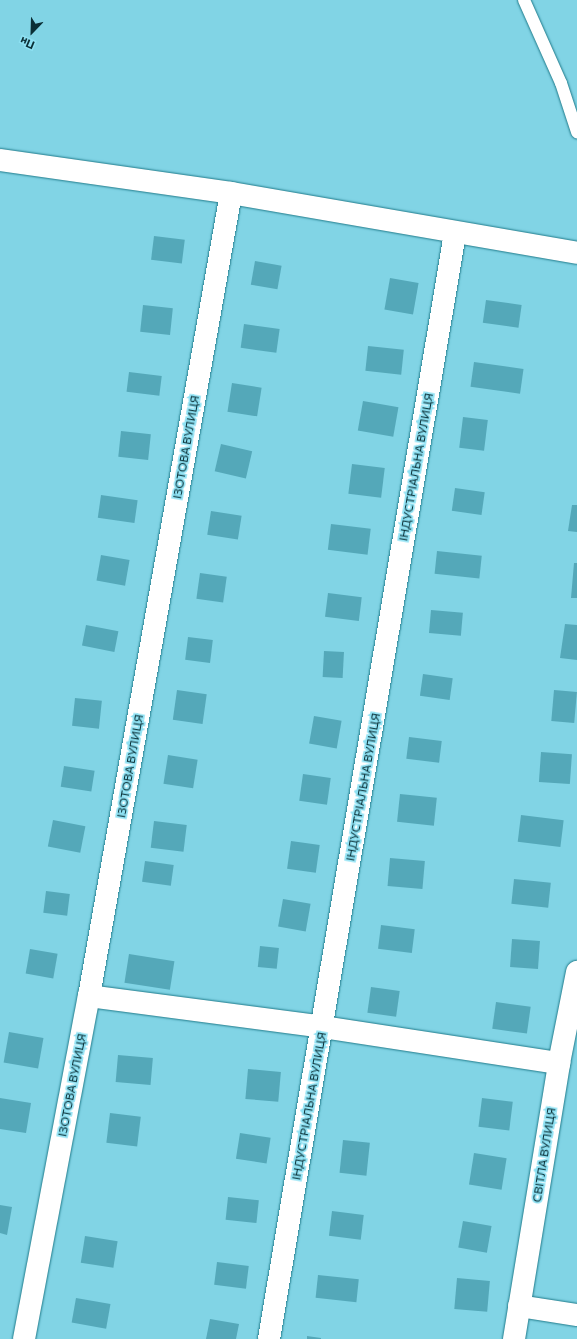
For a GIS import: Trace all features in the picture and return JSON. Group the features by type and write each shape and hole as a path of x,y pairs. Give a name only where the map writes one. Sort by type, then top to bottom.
{"street":[{"path":"0,160 231,192 456,234 577,254"},
{"name":"ІЗОТОВА ВУЛИЦЯ","path":"24,1339 89,996 231,192"},
{"name":"ІНДУСТРІАЛЬНА ВУЛИЦЯ","path":"269,1339 456,234"},
{"name":"СВІТЛА ВУЛИЦЯ","path":"514,1339 559,1063 577,972"},
{"path":"89,996 323,1027 559,1063"},
{"path":"519,1306 577,1314"}],"lane":[{"path":"524,0 561,83 577,132"}],"building":[{"path":"154,236 185,240 182,264 151,260"},
{"path":"255,261 282,266 277,289 251,285"},
{"path":"390,278 419,283 413,315 384,310"},
{"path":"486,300 522,305 518,328 483,323"},
{"path":"143,305 173,308 170,335 140,332"},
{"path":"244,324 280,329 276,353 241,348"},
{"path":"368,346 404,350 401,375 365,371"},
{"path":"474,362 524,369 520,394 471,387"},
{"path":"129,372 162,376 159,396 127,392"},
{"path":"232,383 262,388 257,416 227,412"},
{"path":"363,401 398,407 393,437 358,431"},
{"path":"463,417 488,420 484,451 459,448"},
{"path":"121,431 151,434 148,460 118,457"},
{"path":"221,444 252,451 246,478 215,471"},
{"path":"352,464 385,468 381,498 348,494"},
{"path":"455,488 485,492 482,515 452,511"},
{"path":"101,495 138,500 134,523 98,518"},
{"path":"572,505 577,505 577,532 568,531"},
{"path":"211,511 242,516 238,540 207,535"},
{"path":"331,524 371,529 368,555 328,550"},
{"path":"437,551 482,556 479,579 435,574"},
{"path":"101,555 130,560 125,586 96,581"},
{"path":"574,563 577,563 577,598 571,598"},
{"path":"200,573 227,577 223,603 196,599"},
{"path":"328,593 362,597 359,621 325,617"},
{"path":"431,610 463,613 461,636 429,633"},
{"path":"565,624 577,625 577,660 560,658"},
{"path":"86,625 118,631 114,652 82,646"},
{"path":"188,637 213,640 210,663 185,660"},
{"path":"324,651 344,652 343,678 323,677"},
{"path":"423,674 453,678 450,700 420,696"},
{"path":"177,690 207,694 203,724 173,720"},
{"path":"554,690 577,692 574,723 551,721"},
{"path":"75,698 102,701 99,729 72,726"},
{"path":"314,716 342,721 337,748 309,744"},
{"path":"409,737 442,741 439,763 406,759"},
{"path":"541,752 572,754 570,784 539,782"},
{"path":"168,755 198,760 193,788 163,784"},
{"path":"64,766 95,771 91,792 61,787"},
{"path":"303,774 331,778 327,805 299,801"},
{"path":"400,794 437,798 434,826 397,822"},
{"path":"521,815 564,820 560,847 518,842"},
{"path":"53,820 85,826 80,853 48,847"},
{"path":"154,821 187,825 183,852 151,848"},
{"path":"291,841 320,845 316,873 287,869"},
{"path":"390,858 425,861 422,889 388,886"},
{"path":"145,861 174,865 171,886 142,882"},
{"path":"514,879 551,883 548,908 511,904"},
{"path":"46,891 70,894 67,916 43,913"},
{"path":"283,899 311,904 306,931 278,927"},
{"path":"381,925 415,929 412,953 378,949"},
{"path":"512,939 540,941 538,969 510,967"},
{"path":"260,946 279,948 277,969 258,967"},
{"path":"30,949 58,954 53,978 26,974"},
{"path":"129,954 174,961 170,990 124,983"},
{"path":"371,987 400,991 396,1017 367,1013"},
{"path":"496,1002 531,1007 527,1034 492,1029"},
{"path":"9,1032 43,1038 38,1069 4,1063"},
{"path":"118,1055 153,1058 151,1085 116,1082"},
{"path":"248,1069 281,1072 278,1102 245,1099"},
{"path":"0,1098 31,1103 26,1133 0,1129"},
{"path":"482,1098 513,1102 509,1131 478,1127"},
{"path":"110,1113 141,1117 137,1147 106,1143"},
{"path":"240,1133 271,1138 267,1164 236,1159"},
{"path":"343,1140 370,1143 366,1176 340,1173"},
{"path":"474,1153 507,1158 502,1190 469,1185"},
{"path":"228,1197 259,1200 256,1223 226,1220"},
{"path":"0,1205 12,1207 7,1235 0,1233"},
{"path":"332,1211 364,1215 361,1240 329,1236"},
{"path":"463,1221 492,1226 487,1253 458,1248"},
{"path":"85,1236 118,1241 113,1268 81,1263"},
{"path":"217,1262 249,1266 246,1289 214,1285"},
{"path":"318,1275 359,1279 356,1302 316,1298"},
{"path":"457,1278 490,1281 487,1312 454,1309"},
{"path":"76,1298 110,1304 106,1329 72,1323"},
{"path":"210,1319 239,1324 236,1339 206,1339"},
{"path":"307,1336 321,1338 321,1339 307,1339"}]}
